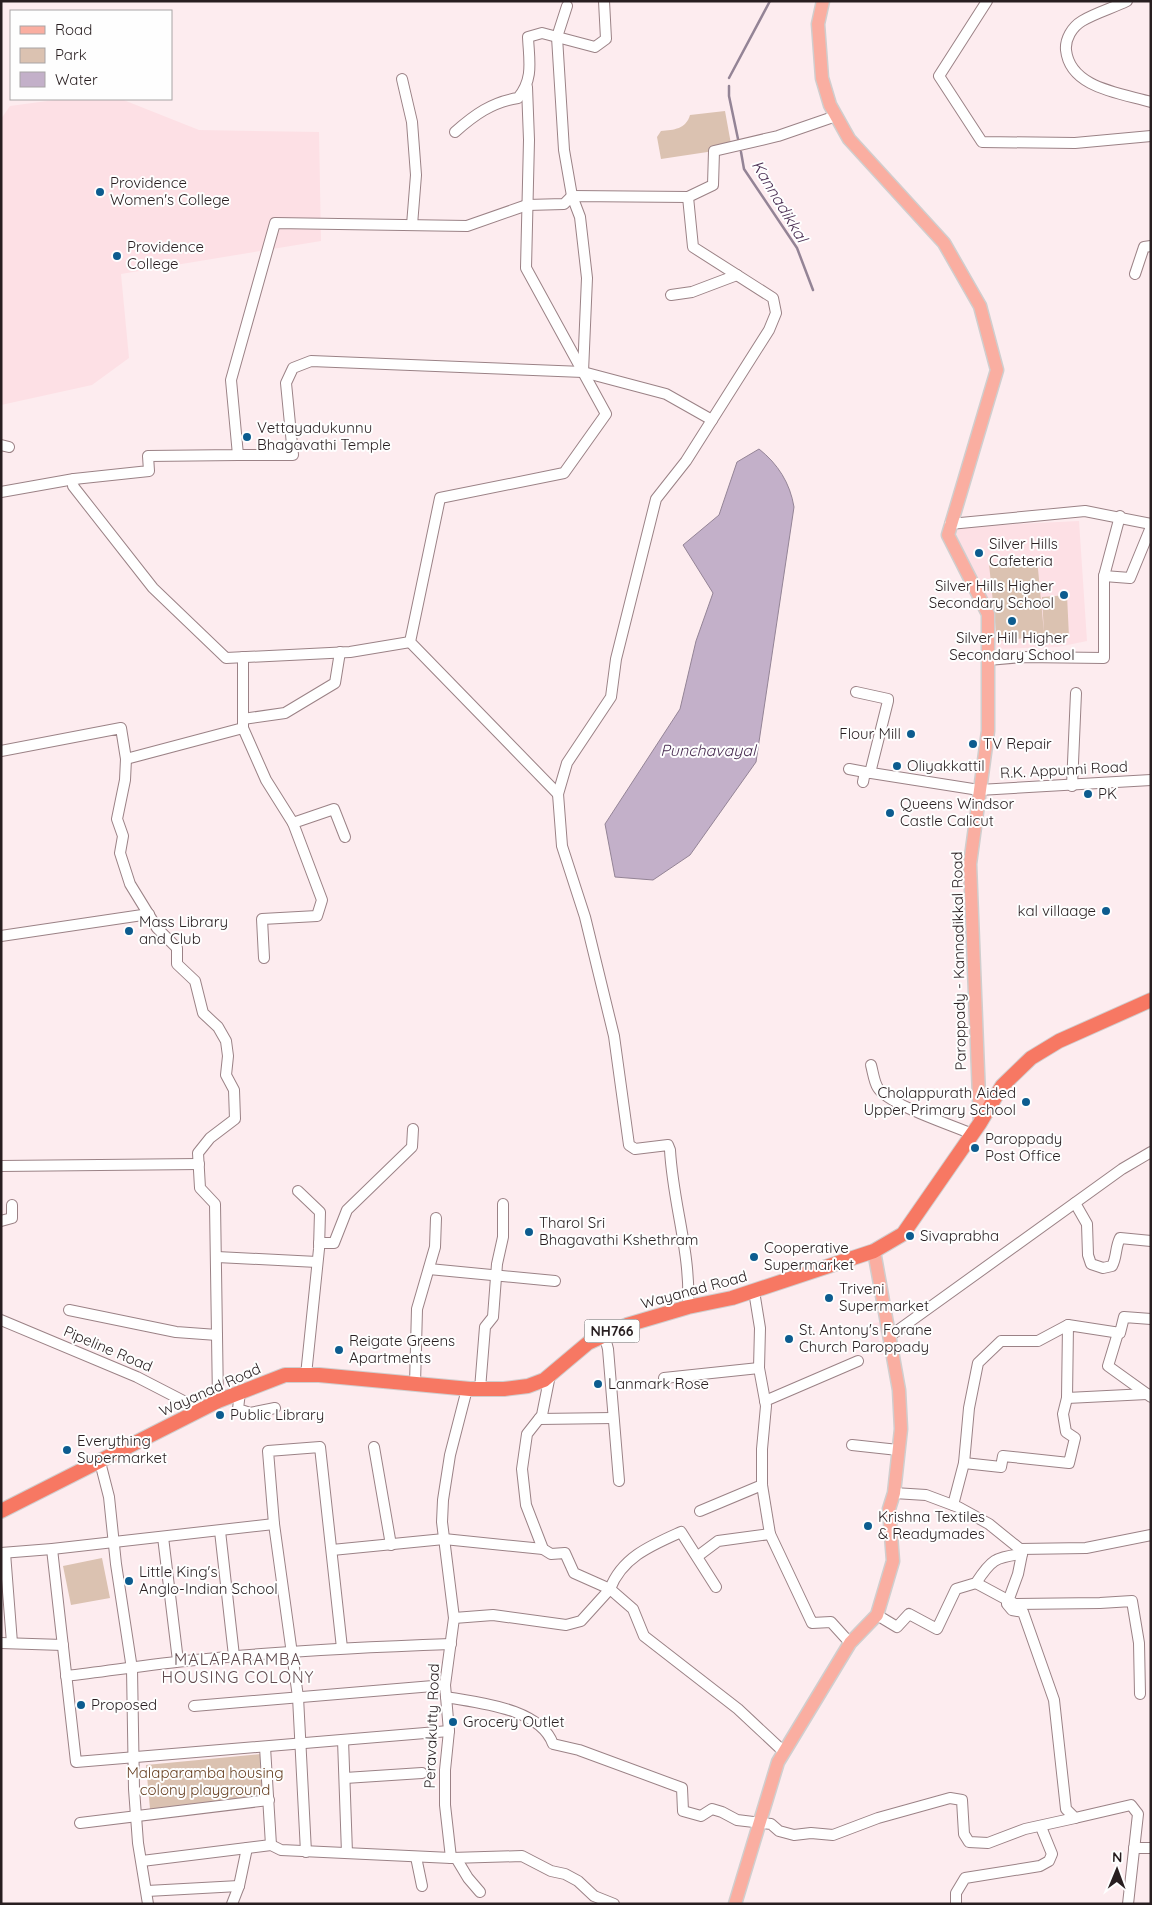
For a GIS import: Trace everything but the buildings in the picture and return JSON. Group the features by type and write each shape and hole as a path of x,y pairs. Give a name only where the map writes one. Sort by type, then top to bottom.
{"highway":[{"name":"Wayanad Road","path":"1,1510 100,1462 218,1401 285,1375 306,1375 473,1389 528,1386 550,1375 588,1343 627,1325 688,1307 754,1291 874,1251 903,1234 976,1128 1002,1086 1032,1058 1059,1041 1151,1000"}],"main road":[{"name":"Paroppady - Kannadikkal Road","path":"823,1 818,24 822,78 830,105 849,139 944,243 980,306 997,370 948,535 988,614 988,731 970,864 976,1128"},
{"path":"735,1904 778,1762 850,1643 877,1616 893,1561 889,1509 894,1492 900,1429 899,1390 874,1251"}],"street":[{"path":"410,642 440,498 564,473 606,414 526,268 528,36 542,33 596,47 606,39 604,1"},
{"path":"987,1 939,76 982,142 1076,143 1151,136"},
{"path":"1127,1 1081,21 1072,30 1066,44 1068,62 1078,76 1104,89 1151,102"},
{"path":"567,6 557,37 564,150 572,196 580,217 587,278 583,372"},
{"path":"402,79 412,122 416,176 412,225"},
{"path":"456,132 473,116 500,101 518,98 527,87"},
{"path":"238,455 231,380 275,223 467,226 527,205 564,204 572,196 688,197 714,185 714,151 778,136 836,116"},
{"path":"688,197 693,247 773,298 776,313 769,330 712,420 656,499 616,659 611,697 567,762 558,794 562,846 585,917 614,1036 630,1145 635,1149 668,1146 670,1150 672,1185 686,1247 690,1279 688,1307"},
{"path":"1135,274 1144,247 1151,246"},
{"path":"671,295 692,292 736,275"},
{"path":"1,492 74,479 149,471 148,456 293,455 286,383 293,368 311,361 583,372 666,394 712,420"},
{"path":"74,479 73,486 153,588 226,658 340,652 410,642"},
{"path":"950,524 1085,511 1120,516 1151,526 1130,578 1104,576"},
{"path":"988,660 1022,657 1104,658 1104,576 1120,516"},
{"path":"410,642 558,794"},
{"path":"126,760 242,723 285,713 335,683 340,652"},
{"path":"243,657 242,723 266,780 293,823 322,900 317,916 262,920 264,958"},
{"path":"856,692 888,699 866,776"},
{"path":"1072,786 1076,693"},
{"path":"1,751 121,728 126,760 126,780 117,819 123,836 120,853 130,884 157,928 178,948 177,964 195,981 203,1013 218,1026 226,1041 228,1056 226,1075 234,1090 234,1119 210,1138 198,1153 200,1188 214,1204 217,1257 218,1401"},
{"name":"R.K. Appunni Road","path":"850,769 866,776 979,790 1151,780"},
{"path":"293,823 334,809 345,837"},
{"path":"1,936 149,914"},
{"path":"871,1065 878,1088 888,1097 912,1109 976,1128"},
{"path":"319,1243 334,1243 347,1210 412,1147 413,1129"},
{"path":"890,1336 1075,1202 1122,1169 1151,1152"},
{"path":"1,1166 199,1164"},
{"path":"298,1191 320,1212 319,1243 306,1375"},
{"path":"1075,1202 1087,1224 1088,1255 1091,1264 1103,1268 1112,1266 1116,1259 1116,1245 1120,1238 1151,1241"},
{"name":"Peravakutty Road","path":"453,1858 445,1805 445,1770 449,1731 446,1691 454,1618 444,1538 443,1500 450,1455 473,1389 485,1327 492,1317 496,1276 503,1237 503,1204"},
{"path":"1,1221 12,1218 12,1205"},
{"path":"415,1384 416,1309 435,1247 436,1218"},
{"path":"217,1257 317,1262"},
{"path":"429,1269 555,1281"},
{"path":"754,1291 760,1328 759,1368 765,1401 762,1485 770,1534 812,1623 831,1622 850,1643"},
{"path":"69,1310 176,1332 217,1335"},
{"path":"1149,1396 1108,1366 1124,1317 1151,1318"},
{"name":"Pipeline Road","path":"1,1320 137,1377 201,1410"},
{"path":"953,1505 964,1463 969,1408 978,1363 1001,1341 1038,1341 1068,1325 1118,1333"},
{"path":"964,1463 1001,1467 1003,1456 1069,1463 1075,1438 1066,1432 1063,1414 1067,1398 1068,1325"},
{"path":"604,1334 619,1481"},
{"path":"765,1401 858,1361"},
{"path":"664,1378 759,1368"},
{"path":"543,1549 526,1505 522,1469 526,1434 542,1415 550,1375"},
{"path":"240,1392 238,1409 250,1413 275,1408"},
{"path":"1067,1398 1149,1396"},
{"path":"539,1419 614,1418"},
{"path":"852,1445 898,1450"},
{"path":"306,1852 298,1700 274,1524 268,1451 320,1447 342,1648"},
{"path":"374,1447 391,1545"},
{"path":"100,1462 109,1497 132,1669 136,1815 148,1904"},
{"path":"700,1511 762,1485"},
{"path":"894,1492 926,1495 953,1505 990,1524 1021,1551"},
{"path":"12,1643 3,1553 274,1524"},
{"path":"220,1531 234,1656"},
{"path":"454,1618 493,1615 566,1626 581,1620 610,1589 615,1575 643,1549 681,1532 716,1587"},
{"path":"698,1556 718,1541 770,1534"},
{"path":"877,1616 897,1627 909,1614 937,1629 956,1589 976,1583 987,1566 1000,1556 1021,1551 1086,1548 1151,1535"},
{"path":"163,1537 178,1661"},
{"path":"332,1550 444,1538 543,1549 551,1554 565,1554 574,1572 610,1589 633,1609 644,1636 738,1709 784,1752"},
{"path":"52,1549 76,1762 449,1731"},
{"path":"1021,1551 1018,1574 1007,1599 1009,1608 1022,1611 1025,1617 1037,1657 1054,1700 1066,1809 1075,1818"},
{"path":"976,1583 1015,1604 1100,1604 1132,1601 1139,1643 1140,1694"},
{"path":"1,1642 63,1645"},
{"path":"66,1676 132,1669 178,1661 291,1651 451,1644"},
{"path":"194,1706 446,1691 532,1718 551,1738 553,1744 579,1750 682,1788 683,1811 702,1816 712,1809 737,1820 759,1821 771,1824 779,1831 794,1835 812,1833 833,1835 878,1818 944,1799 959,1798 963,1806 964,1834 969,1842 988,1843 1017,1832 1131,1804 1138,1814 1128,1904"},
{"path":"344,1740 347,1853"},
{"path":"265,1747 271,1845"},
{"path":"345,1778 422,1772"},
{"path":"80,1823 268,1800"},
{"path":"956,1904 956,1893 965,1878 1040,1866 1049,1861 1052,1854 1041,1827"},
{"path":"142,1861 271,1845 281,1850 416,1857 522,1856 551,1871 565,1874 578,1881 594,1896 614,1904"},
{"path":"232,1904 239,1886 247,1848"},
{"path":"1134,1848 1151,1848"},
{"path":"416,1857 422,1886"},
{"path":"453,1858 480,1892"},
{"path":"147,1891 239,1886"}],"shaded area":[{"name":"Providence College","path":"55,100 124,100 199,130 319,132 321,241 121,274 129,358 92,385 1,405 1,119 10,106"},
{"name":"Silver Hills Higher Secondary School","path":"1079,521 1087,641 1058,647 996,649 988,605 953,527"},
{"path":"885,1321 887,1332 878,1333 879,1341 886,1343 883,1355 869,1351 871,1344 869,1324"}],"green space":[{"path":"725,111 731,144 714,151 661,159 657,137 661,131 682,126 690,115"},
{"path":"1037,558 1044,633 1042,597 1067,595 1069,637 1045,638 1044,636 997,641 989,564"},
{"path":"102,1558 110,1598 71,1605 63,1566"},
{"name":"Malaparamba housing colony playground","path":"261,1754 265,1798 150,1809 146,1765"}],"water":[{"name":"Punchavayal","path":"759,449 772,461 782,475 790,490 794,507 756,762 690,855 653,880 615,877 605,824 680,709 696,641 713,593 683,545 719,515 737,462"}],"waterway":[{"name":"Kannadikkal","path":"729,78 770,1"},
{"name":"Kannadikkal","path":"729,86 729,96 738,139"},
{"name":"Kannadikkal","path":"741,152 744,169 797,248 813,290"}],"place":[{"name":"Providence Women's College","path":"100,192"},
{"name":"Providence College","path":"117,256"},
{"name":"Vettayadukunnu Bhagavathi Temple","path":"247,437"},
{"name":"Silver Hills Cafeteria","path":"979,553"},
{"name":"Silver Hills Higher Secondary School","path":"1064,595"},
{"name":"Silver Hill Higher Secondary School","path":"1012,621"},
{"name":"Flour Mill","path":"911,734"},
{"name":"TV Repair","path":"973,744"},
{"name":"Oliyakkattil","path":"897,766"},
{"name":"PK","path":"1088,794"},
{"name":"Queens Windsor Castle Calicut","path":"890,813"},
{"name":"kal villaage","path":"1106,911"},
{"name":"Mass Library and Club","path":"129,931"},
{"name":"Cholappurath Aided Upper Primary School","path":"1026,1102"},
{"name":"Paroppady Post Office","path":"975,1148"},
{"name":"Tharol Sri Bhagavathi Kshethram","path":"529,1232"},
{"name":"Sivaprabha","path":"910,1236"},
{"name":"Cooperative Supermarket","path":"754,1257"},
{"name":"Triveni Supermarket","path":"829,1298"},
{"name":"St. Antony's Forane Church Paroppady","path":"789,1339"},
{"name":"Reigate Greens Apartments","path":"339,1350"},
{"name":"Lanmark Rose","path":"598,1384"},
{"name":"Public Library","path":"220,1415"},
{"name":"Everything Supermarket","path":"67,1450"},
{"name":"Krishna Textiles & Readymades","path":"868,1526"},
{"name":"Little King's Anglo-Indian School","path":"129,1581"},
{"name":"Proposed","path":"81,1705"},
{"name":"Grocery Outlet","path":"453,1722"}],"district":[{"name":"MALAPARAMBA HOUSING COLONY","path":"238,1668"}]}
